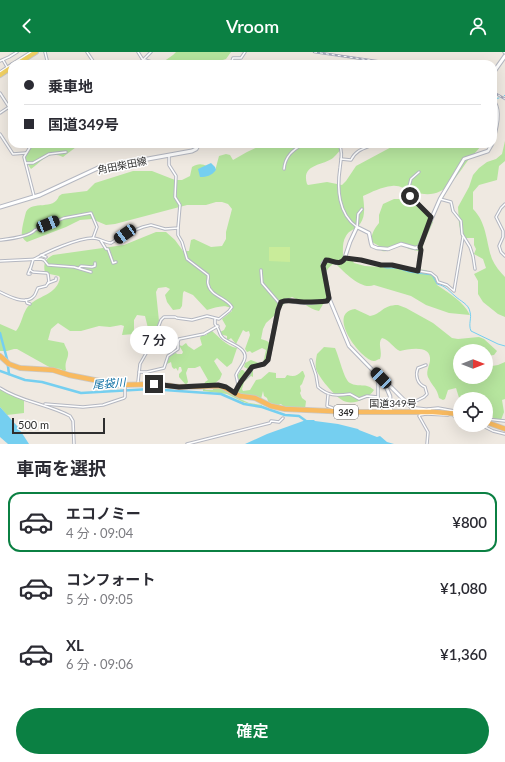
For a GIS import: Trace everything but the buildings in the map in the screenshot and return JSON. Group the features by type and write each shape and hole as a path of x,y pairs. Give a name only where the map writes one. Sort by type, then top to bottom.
{"highway":[{"name":"国道349号","path":"0,356 8,363 24,368 53,370 72,376 124,387 138,384 157,384 179,387 218,385 226,387 240,396 255,398 279,408 453,413"},
{"path":"493,424 505,429"}],"main road":[{"path":"23,60 36,52"},
{"path":"497,67 505,56"},
{"name":"角田柴田線","path":"0,207 47,192 98,168 192,151 197,148"}],"street":[{"path":"1,60 17,52"},
{"path":"23,52 25,56"},
{"path":"19,60 31,52"},
{"path":"138,52 143,60"},
{"path":"143,60 151,52"},
{"path":"232,60 233,58 241,58 245,52"},
{"path":"143,60 148,60"},
{"path":"0,93 8,105"},
{"path":"497,114 497,126"},
{"path":"0,134 8,146"},
{"path":"9,148 13,154 26,153"},
{"path":"29,148 24,158 34,196"},
{"path":"284,169 286,159 296,148"},
{"path":"341,148 342,151 338,190 341,204 348,218 357,227 369,234 370,242 375,247 388,248 401,244 415,248 420,247"},
{"path":"341,159 351,160 353,155 364,148"},
{"path":"418,271 421,250 420,247 431,217 440,199 463,160 488,151 490,148"},
{"path":"26,164 50,154 66,152"},
{"path":"138,384 142,362 154,340 161,320 165,316 190,320 205,316 219,319 230,310 232,306 212,292 207,284 208,275 187,258 178,234 180,204 176,197 176,176 169,165 169,155"},
{"path":"419,172 411,179 406,194 414,199 431,217"},
{"path":"440,199 452,202 453,212 461,220 461,232 470,247 475,269"},
{"path":"505,204 496,217 503,232 503,237 499,246 501,252 505,256"},
{"path":"362,209 358,214 357,227 345,258 342,262 338,263 330,260 326,260 324,263 329,298 349,346 381,378 390,396 391,412 379,408 378,381 381,378"},
{"path":"0,240 15,239 33,233 35,230 62,219 91,213 97,227 93,238"},
{"path":"30,274 28,274 33,260 76,241 93,238 108,243 115,242 125,234 143,226 151,225 164,229 178,228"},
{"path":"345,258 381,265 392,265 433,274 438,282 447,284 454,291 463,237"},
{"path":"101,241 109,252 113,263 116,262"},
{"path":"41,256 46,257"},
{"path":"0,261 44,260 48,264 79,268 91,272"},
{"path":"79,268 81,266 92,267 95,263"},
{"path":"30,269 32,272 47,273 48,283"},
{"path":"261,270 262,283 280,304"},
{"path":"0,292 13,299 26,300 33,297 38,288 56,280 56,278"},
{"path":"235,393 238,384 248,375 252,367 264,364 268,360 280,304 282,301 316,302 327,301 329,298"},
{"path":"26,300 27,304 30,304"},
{"path":"215,319 215,324 218,326 221,336 231,344 240,347 245,354 244,362 236,376 238,384"},
{"path":"139,372 147,372 164,368 168,356 178,349 177,343 180,339 204,334 218,326"},
{"path":"154,340 176,338"},
{"path":"311,360 318,387 328,395 350,394 358,398 367,396 378,397"},
{"path":"408,405 427,394 425,387 420,385 418,382 417,370 418,368 426,365"},
{"path":"386,386 390,386 408,405 416,410 453,414"},
{"path":"41,404 76,407 103,405 124,398 126,393 124,387"},
{"path":"0,388 12,395 41,404 70,416 72,421 74,444"},
{"path":"328,395 327,406 341,411"},
{"path":"427,444 428,432 419,416 438,408 453,412"},
{"path":"187,444 254,428 270,423 271,421 279,422 283,418"},
{"path":"493,421 505,421"},
{"path":"493,431 505,434"}],"green space":[{"path":"176,52 231,52 226,59 223,60 166,60"},
{"path":"505,141 505,161 499,166 497,180 479,185 473,192 473,209 478,214 484,226 492,259 505,277 505,317 498,314 483,302 478,294 478,281 474,274 486,268 483,259 474,254 476,249 474,245 474,238 462,238 458,207 469,187 473,175 487,162 496,159 502,154"},
{"path":"30,148 75,148 63,157 58,155 50,155 31,169 25,160"},
{"path":"256,148 342,148 333,158 310,169 306,177 308,185 327,182 342,185 356,166 390,148 480,148 468,160 450,184 445,189 438,192 422,194 395,186 380,189 363,196 364,210 362,221 347,234 343,247 343,258 352,260 354,263 365,266 426,270 435,276 437,285 460,302 470,315 449,313 426,305 411,296 374,285 369,286 358,283 335,263 327,270 326,277 328,294 319,311 312,309 292,297 288,299 275,315 266,323 263,329 261,339 271,344 268,358 261,364 251,367 247,374 240,380 237,377 241,370 246,373 248,369 244,367 245,363 251,360 259,363 263,362 266,350 262,348 252,353 250,351 247,352 245,349 250,335 249,331 246,332 243,330 236,344 231,338 227,341 227,336 220,334 226,326 222,319 232,311 231,308 222,306 207,310 193,295 184,291 182,306 180,309 173,310 167,302 165,295 170,289 166,287 158,288 156,292 159,321 156,331 148,336 149,332 145,316 137,315 134,320 134,334 122,335 124,326 121,325 110,327 99,326 81,331 70,331 58,323 51,329 48,340 64,343 68,354 66,370 64,372 61,369 51,368 17,349 0,351 0,324 16,331 29,305 56,287 60,278 59,276 45,273 44,267 46,260 53,255 124,245 156,232 166,232 175,240 183,251 189,251 191,240 194,239 211,247 222,246 226,239 226,232 232,209 228,204 216,202 206,205 187,205 115,224 106,225 92,219 80,220 27,242 24,240 22,233 26,212 29,208 53,203 62,194 87,191 95,183 133,171 152,171 175,180 182,180 190,176 192,167 195,165 201,164 215,171 219,156 226,154 230,155 233,160"},
{"path":"394,199 403,199 424,207 433,222 423,245 423,252 409,249 402,245 387,251 382,251 379,246 372,242 372,234 379,223 379,215 383,204"},
{"path":"269,247 290,247 290,262 269,261"},
{"path":"393,305 406,308 433,323 452,338 458,339 479,337 489,344 453,344 453,384 493,384 493,366 505,362 505,399 502,400 504,412 501,420 493,418 493,392 457,392 456,388 448,390 445,399 443,400 439,398 428,377 427,372 430,356 424,350 414,349 400,351 387,340 382,338 380,342 380,359 374,361 369,359 355,346 345,327 344,319 347,312 355,309 370,316"},
{"path":"211,330 226,343 237,348 232,363 227,367 217,358 214,361 222,374 220,379 214,384 204,385 208,380 200,366 188,368 186,373 188,382 186,385 179,377 179,374 182,371 181,367 179,367 178,371 176,368 174,369 171,362 167,364 168,358 176,353 182,354 183,352 178,346 179,345 182,346 186,343 194,350 202,345 200,338 201,336 207,335 207,332"},
{"path":"324,347 335,348 344,373 350,383 368,386 374,390 369,396 362,400 347,402 343,401 334,393 316,369 317,354"},
{"path":"493,347 497,351 493,355"},
{"path":"253,368 253,377 251,376 244,382 242,389 243,391 250,390 256,380 261,379 269,372 276,373 276,378 285,378 287,375 295,376 303,371 305,376 300,386 300,393 302,398 306,401 305,409 285,408 281,404 276,406 269,404 263,391 261,399 238,394 240,385"},
{"path":"213,387 220,387 237,395 238,398 249,403 262,405 262,407 243,402 227,394 203,391 203,388 206,390 213,390"},
{"path":"0,389 24,400 24,413 7,415 0,407"}],"water":[{"path":"211,163 216,170 209,176 200,177 198,169"},
{"path":"0,407 18,427 29,444 8,444 0,437"},
{"path":"306,420 338,424 358,429 377,437 380,436 387,442 394,444 245,444 267,434"}],"waterway":[{"path":"347,259 357,260"},
{"path":"380,265 386,268 397,268 409,272 432,275 437,284 445,287 468,307 471,331 505,346"},
{"path":"0,333 7,359 9,374"},
{"name":"尾袋川","path":"0,371 25,380 42,382 81,393 150,389 221,394 244,404 262,407 285,415 299,416 306,421"}],"railway":[{"path":"314,52 369,60"},
{"path":"497,94 505,99"}],"route":[{"path":"154,384 179,387 218,385 226,387 235,393 239,383 248,375 253,366 267,363 271,353 278,310 282,301 327,301 329,298 323,266 326,260 338,263 342,262 345,258 373,262 381,265 392,265 418,271 421,250 420,247 431,217 422,206 410,196"}]}
